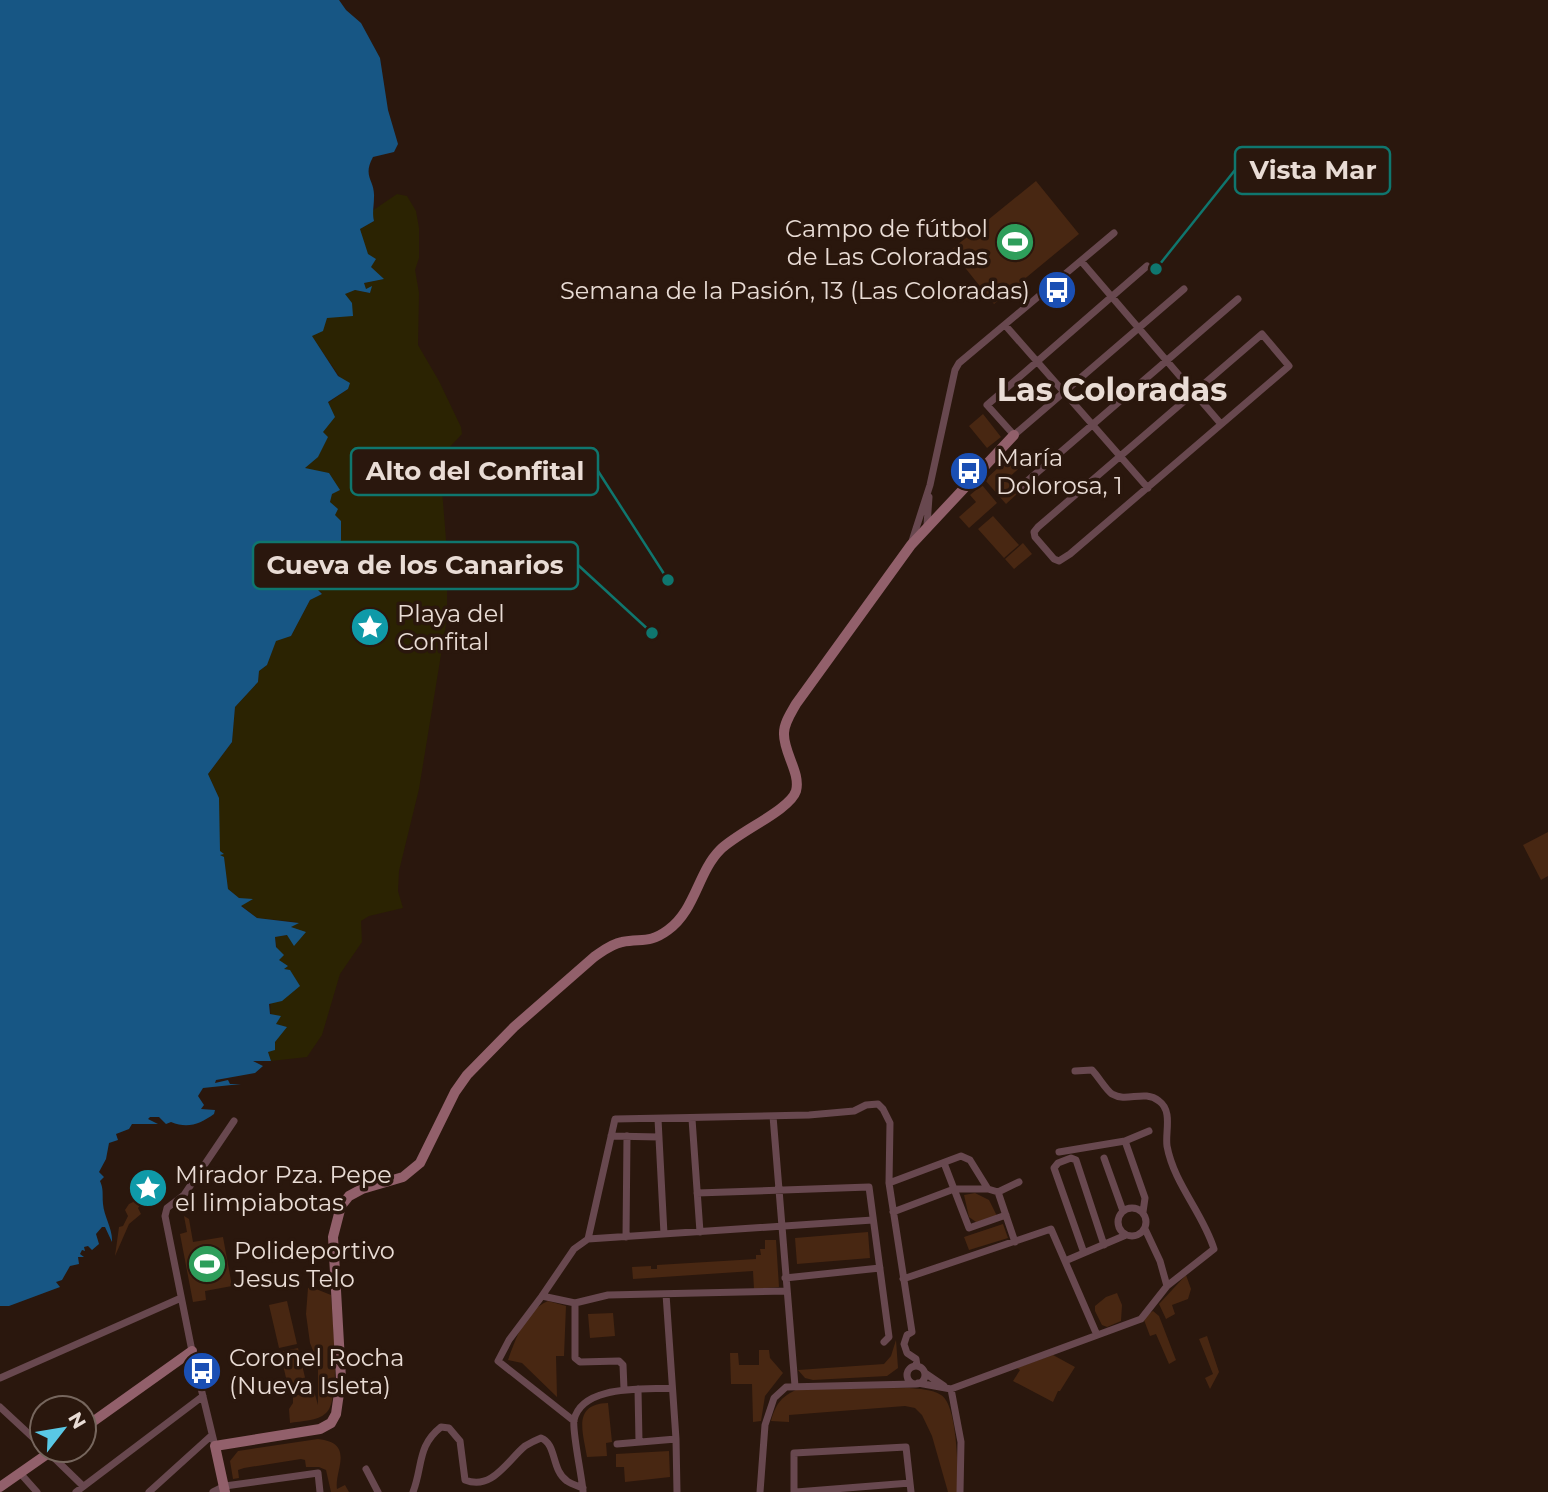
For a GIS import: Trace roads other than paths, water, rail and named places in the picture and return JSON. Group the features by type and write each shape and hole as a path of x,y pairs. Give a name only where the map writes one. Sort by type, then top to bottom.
{"street":[{"path":"911,545 930,485 955,370 1114,233"},
{"path":"1081,261 1221,424"},
{"path":"1014,435 987,405 1147,266"},
{"path":"149,1492 214,1440 320,1429 331,1423 336,1414 341,1379 333,1237 341,1206 349,1196 362,1189 395,1179 414,1169 426,1152 455,1092 483,1057 610,946 624,941 647,941 673,927 722,848 785,807 796,790 797,781 785,743 785,724 796,704 928,525 933,513 1014,435 1065,394 1184,289"},
{"path":"1018,489 1238,299"},
{"path":"1005,325 1147,488"},
{"path":"1262,334 1289,366 1221,424 1065,558 1059,561 1054,559 1035,537 1034,532 1262,334"},
{"path":"930,485 933,513"},
{"path":"760,1492 765,1425 774,1398 786,1387 887,1383 949,1388 1141,1319 1167,1286 1214,1249 1209,1232 1189,1201 1167,1146 1167,1115 1163,1104 1147,1094 1120,1097 1111,1094 1092,1070 1075,1071"},
{"path":"588,1239 615,1119 692,1119 847,1112 872,1103 878,1104 890,1123 888,1183 912,1332 907,1335 904,1344 907,1353 916,1359 917,1366"},
{"path":"773,1116 795,1386"},
{"path":"658,1119 664,1234"},
{"path":"692,1119 700,1232"},
{"path":"234,1121 184,1195 167,1208 165,1216 192,1351 214,1440 218,1491 318,1473 320,1492"},
{"path":"1059,1152 1125,1141 1149,1131"},
{"path":"611,1136 659,1137"},
{"path":"626,1237 627,1136"},
{"path":"1065,1261 1126,1235 1139,1236 1145,1229 1145,1198 1125,1141"},
{"path":"888,1183 961,1157 970,1160 988,1189"},
{"path":"1084,1253 1054,1168 1058,1163 1071,1158 1076,1160 1104,1245"},
{"path":"1104,1158 1123,1211 1118,1224 1126,1235"},
{"path":"944,1163 969,1228 1006,1215"},
{"path":"893,1212 954,1189 988,1189 998,1192 1020,1182"},
{"path":"697,1193 869,1187 888,1337 884,1342"},
{"path":"998,1192 1015,1242"},
{"path":"1123,1211 1135,1208 1143,1212"},
{"path":"574,1421 498,1362 509,1340 574,1249 588,1239 873,1220"},
{"path":"903,1279 1051,1229 1097,1335"},
{"path":"1145,1229 1160,1261 1167,1286"},
{"path":"785,1278 880,1268"},
{"path":"542,1296 575,1303 608,1295 787,1292"},
{"path":"666,1294 677,1492"},
{"path":"0,1378 181,1298"},
{"path":"575,1303 575,1358 580,1362 619,1361 623,1365 624,1389"},
{"path":"98,1418 192,1351"},
{"path":"887,1383 917,1366 949,1388 961,1443 960,1492"},
{"path":"916,1384 924,1378 925,1373"},
{"path":"907,1374 908,1379 916,1384"},
{"path":"583,1490 574,1421 581,1406 590,1398 624,1389 672,1388"},
{"path":"638,1390 639,1442"},
{"path":"76,1492 203,1396"},
{"path":"0,1408 28,1433"},
{"path":"413,1492 423,1448 431,1435 441,1427 449,1428 458,1436 463,1452 465,1480 474,1484 504,1470 525,1446 541,1438 551,1447 554,1464 565,1480 583,1490"},
{"path":"617,1444 676,1439"},
{"path":"910,1483 795,1492 794,1453 906,1447 910,1483 911,1492"},
{"path":"0,1487 31,1464"},
{"path":"61,1464 83,1486"},
{"path":"366,1469 378,1492"},
{"path":"20,1473 37,1492"}],"water":[{"path":"0,0 339,0 361,23 380,58 388,110 398,144 394,152 373,157 369,174 374,191 374,221 360,229 368,254 376,259 371,267 384,279 364,283 366,289 372,286 370,293 355,290 345,294 352,303 353,316 327,318 323,331 312,336 338,376 350,383 348,389 328,402 335,417 323,432 328,437 318,457 305,468 329,473 340,490 332,494 330,502 338,509 335,515 341,521 341,540 318,590 322,594 310,600 291,636 276,641 267,665 259,671 258,682 235,707 232,742 208,774 219,798 220,851 224,854 220,855 224,857 228,889 239,898 253,899 241,906 257,918 299,923 291,927 306,932 294,946 287,935 275,937 276,947 284,955 279,960 288,966 284,969 290,970 300,986 282,1001 269,1004 270,1014 281,1016 276,1024 287,1027 275,1042 275,1050 268,1052 271,1061 253,1061 263,1066 255,1073 216,1080 215,1083 228,1080 230,1084 241,1084 203,1088 198,1096 204,1105 201,1109 215,1110 209,1118 188,1125 171,1122 166,1124 159,1117 150,1117 148,1119 158,1124 132,1124 129,1129 116,1134 118,1140 109,1143 106,1159 99,1172 104,1177 100,1181 112,1242 105,1227 102,1227 96,1234 99,1244 92,1250 88,1246 84,1247 85,1251 82,1250 80,1254 84,1257 78,1257 79,1264 70,1266 62,1280 56,1282 60,1287 9,1306 0,1306"}],"place":[{"name":"Campo de fútbol de Las Coloradas","path":"1015,242"},
{"name":"Vista Mar","path":"1156,269"},
{"name":"Semana de la Pasión, 13 (Las Coloradas)","path":"1057,290"},
{"name":"María Dolorosa, 1","path":"969,471"},
{"name":"Alto del Confital","path":"668,580"},
{"name":"Playa del Confital","path":"370,627"},
{"name":"Cueva de los Canarios","path":"652,633"},
{"name":"Mirador Pza. Pepe el limpiabotas","path":"148,1188"},
{"name":"Polideportivo Jesus Telo","path":"207,1264"},
{"name":"Coronel Rocha (Nueva Isleta)","path":"202,1371"}],"district":[{"name":"Las Coloradas","path":"1112,389"}]}
